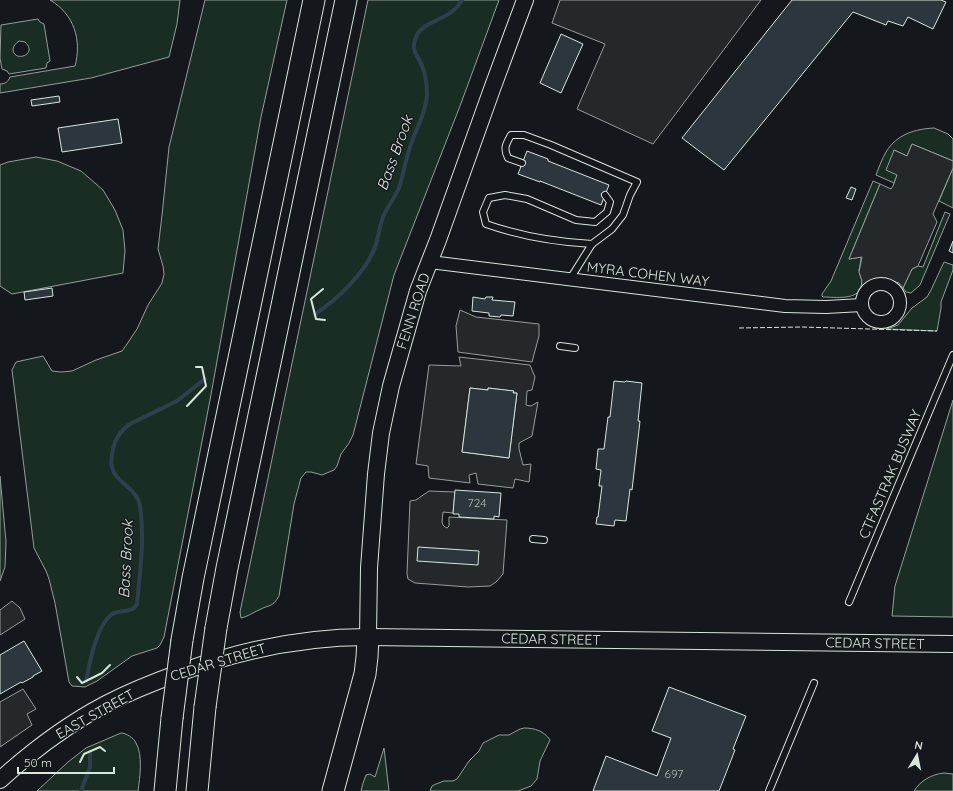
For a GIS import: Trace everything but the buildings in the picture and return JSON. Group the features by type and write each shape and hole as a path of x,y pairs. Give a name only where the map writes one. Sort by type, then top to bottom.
{"highway":[{"path":"165,791 172,718 182,640 196,562 314,0"},
{"path":"197,791 205,707 216,628 227,568 346,0"},
{"path":"333,791 365,674 368,637"}],"main road":[{"name":"FENN ROAD","path":"368,637 369,572 376,474 381,433 388,397 420,285 430,262 524,0"},
{"name":"CEDAR STREET","path":"156,682 220,659 270,646 325,638 368,637 953,644"},
{"name":"EAST STREET","path":"0,780 32,753 73,724 106,704 128,693 156,682"}],"street":[{"name":"MYRA COHEN WAY","path":"430,262 785,306 826,307 862,305"}],"lane":[{"path":"522,163 508,158 505,152 506,144 511,135 524,134 637,182 630,195 623,215 612,229 592,244 570,279"},
{"path":"592,244 534,237 500,229 486,224 483,212 489,198 505,195 527,199 576,220 596,222 607,212 610,202 605,195"},
{"path":"560,346 575,348"},
{"name":"CTFASTRAK BUSWAY","path":"849,602 953,355"},
{"path":"534,539 544,540"},
{"path":"769,791 814,683"}],"green space":[{"path":"50,0 180,0 177,24 169,57 91,78 0,93 0,84 6,82 10,77 75,66 77,47 74,28 65,13"},
{"path":"205,0 287,0 261,117 210,400 164,637 157,648 132,656 97,681 85,687 72,686 69,682 55,603 49,579 34,548 12,370 16,362 43,356 52,371 72,371 96,360 122,351 137,329 148,305 162,283 164,274 158,249 169,147"},
{"path":"368,0 499,0 460,106 394,275 353,435 341,454 334,470 322,475 306,472 301,478 294,504 279,596 272,604 241,618 240,612"},
{"path":"38,19 44,24 50,61 47,63 46,68 9,74 7,71 2,69 0,58 1,25","holes":["19,41 25,42 29,47 29,51 24,56 17,56 13,49 16,43"]},
{"path":"934,128 948,134 953,139 953,161 912,144 907,156 894,150 897,175 894,183 876,175 886,152 895,141 913,131"},
{"path":"36,157 57,161 81,171 103,190 115,210 123,230 125,251 123,273 12,294 0,286 0,165"},
{"path":"953,168 953,208 939,201"},
{"path":"873,181 880,184 849,259 861,257 859,270 862,285 860,290 852,296 823,297 822,294 831,281"},
{"path":"945,212 950,214 920,285 911,293 906,292 903,288 912,269 918,266 923,267"},
{"path":"944,262 953,265 953,270 941,302 937,331 887,329 898,325 912,308 927,297"},
{"path":"953,400 953,617 892,616 895,586"},
{"path":"0,476 6,542 5,567 0,581"},
{"path":"524,728 539,731 545,734 550,740 540,761 537,779 531,786 518,791 430,791 432,786 436,784 457,779 469,761 479,751 483,743 499,735 509,735"},
{"path":"121,733 135,741 140,754 140,779 138,791 37,791 68,762 86,748"},
{"path":"384,748 389,791 361,791 366,775 370,774 375,777"},
{"path":"944,773 953,774 953,791 914,791 927,779"}],"shaded area":[{"path":"560,0 761,0 653,144 577,109 605,44 552,23"},
{"path":"912,144 953,161 953,168 933,214 937,222 918,266 912,269 903,288 899,283 880,279 875,279 861,287 862,281 859,272 862,257 849,259 880,184 891,189 893,186 897,175 886,170 894,150 907,156"},
{"path":"460,310 476,317 539,324 539,336 532,362 458,352 456,326"},
{"path":"459,357 530,365 535,377 532,390 527,391 526,405 531,406 538,402 532,436 519,443 523,465 531,464 529,482 515,479 513,488 478,484 476,473 469,475 470,483 429,478 428,466 416,464 429,365 461,366","holes":["470,388 488,390 488,388 513,391 513,393 517,393 509,458 462,452"]},
{"path":"429,491 455,492 453,513 443,512 442,522 447,528 449,526 449,517 507,520 503,574 496,582 490,586 468,587 415,583 408,579 410,501 416,500"},
{"path":"12,601 20,608 25,619 0,635 0,610"},
{"path":"23,689 36,709 27,714 32,725 0,747 0,702"}],"waterway":[{"name":"Bass Brook","path":"315,314 350,285 371,256 383,217 399,188 409,150 426,102 427,92 425,77 414,50 414,42 418,33 422,29 446,16 454,10 462,0"},
{"name":"Bass Brook","path":"86,681 94,645 106,620 112,614 132,609 137,604 142,543 140,506 135,494 117,477 111,465 115,441 123,429 130,424 177,401 205,379"},
{"name":"Bass Brook","path":"81,791 90,767 90,752"}],"fence":[{"path":"739,328 802,327 937,331"}],"wall":[{"path":"323,289 311,299 316,319 325,320"},
{"path":"187,406 206,386 202,367 196,367"},
{"path":"77,677 82,683 102,673 110,665"},
{"path":"80,762 84,754 100,747 105,751"}]}
